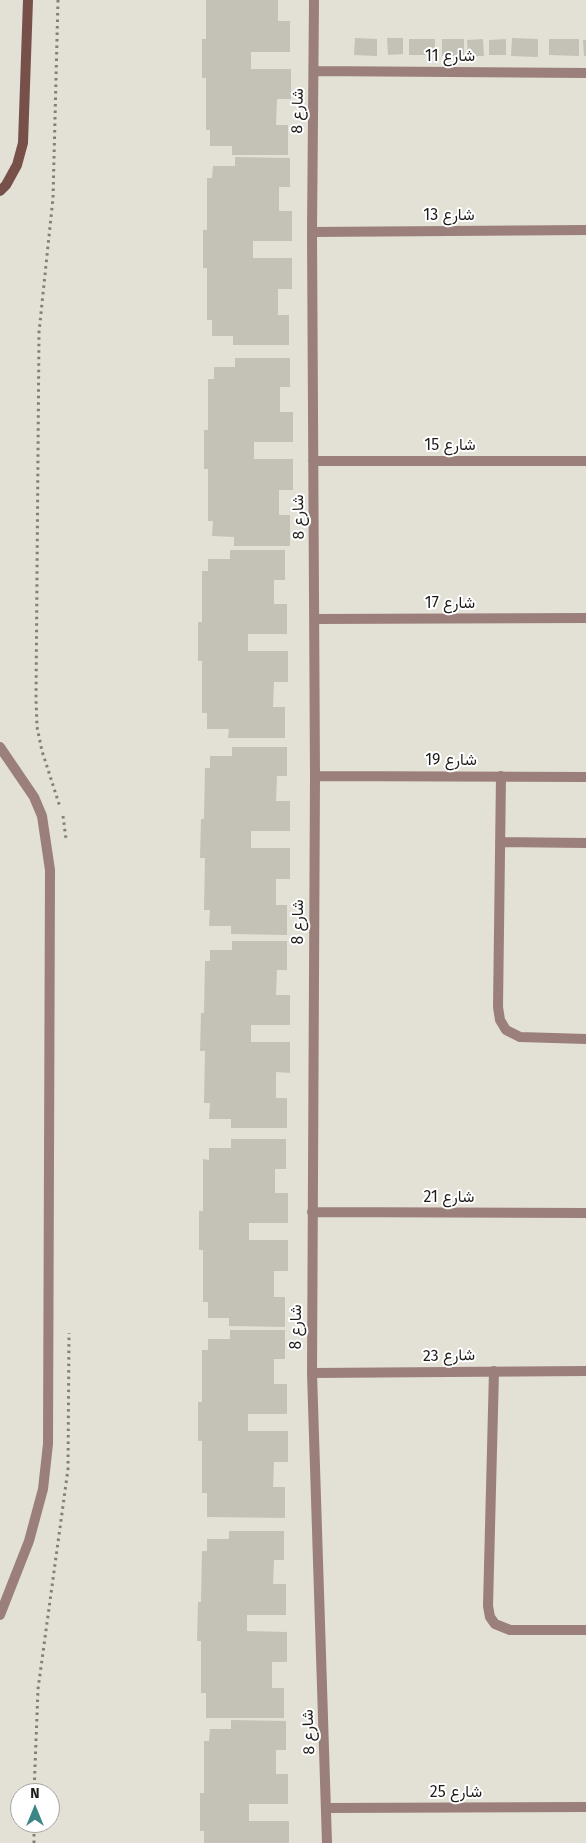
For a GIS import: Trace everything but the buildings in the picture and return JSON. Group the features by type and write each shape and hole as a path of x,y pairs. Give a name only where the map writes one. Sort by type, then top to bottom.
{"main road":[{"path":"0,191 6,185 17,165 22,143 28,0"}],"street":[{"name":"شارع 8","path":"314,0 312,232 315,776 312,1373 327,1843"},
{"name":"شارع 11","path":"314,71 586,73"},
{"name":"شارع 13","path":"312,232 586,230"},
{"name":"شارع 15","path":"313,461 586,461"},
{"name":"شارع 17","path":"315,619 586,618"},
{"path":"0,747 34,797 42,816 48,851 50,889 48,1444 43,1489 32,1533 12,1589 0,1615"},
{"name":"شارع 19","path":"315,776 586,777"},
{"path":"501,776 498,1007 500,1020 506,1030 520,1037 586,1039"},
{"path":"500,842 586,843"},
{"name":"شارع 21","path":"312,1212 586,1214"},
{"path":"494,1371 488,1606 490,1617 495,1624 510,1630 586,1630"},
{"name":"شارع 23","path":"312,1373 586,1371"},
{"name":"شارع 25","path":"327,1808 586,1807"}]}
